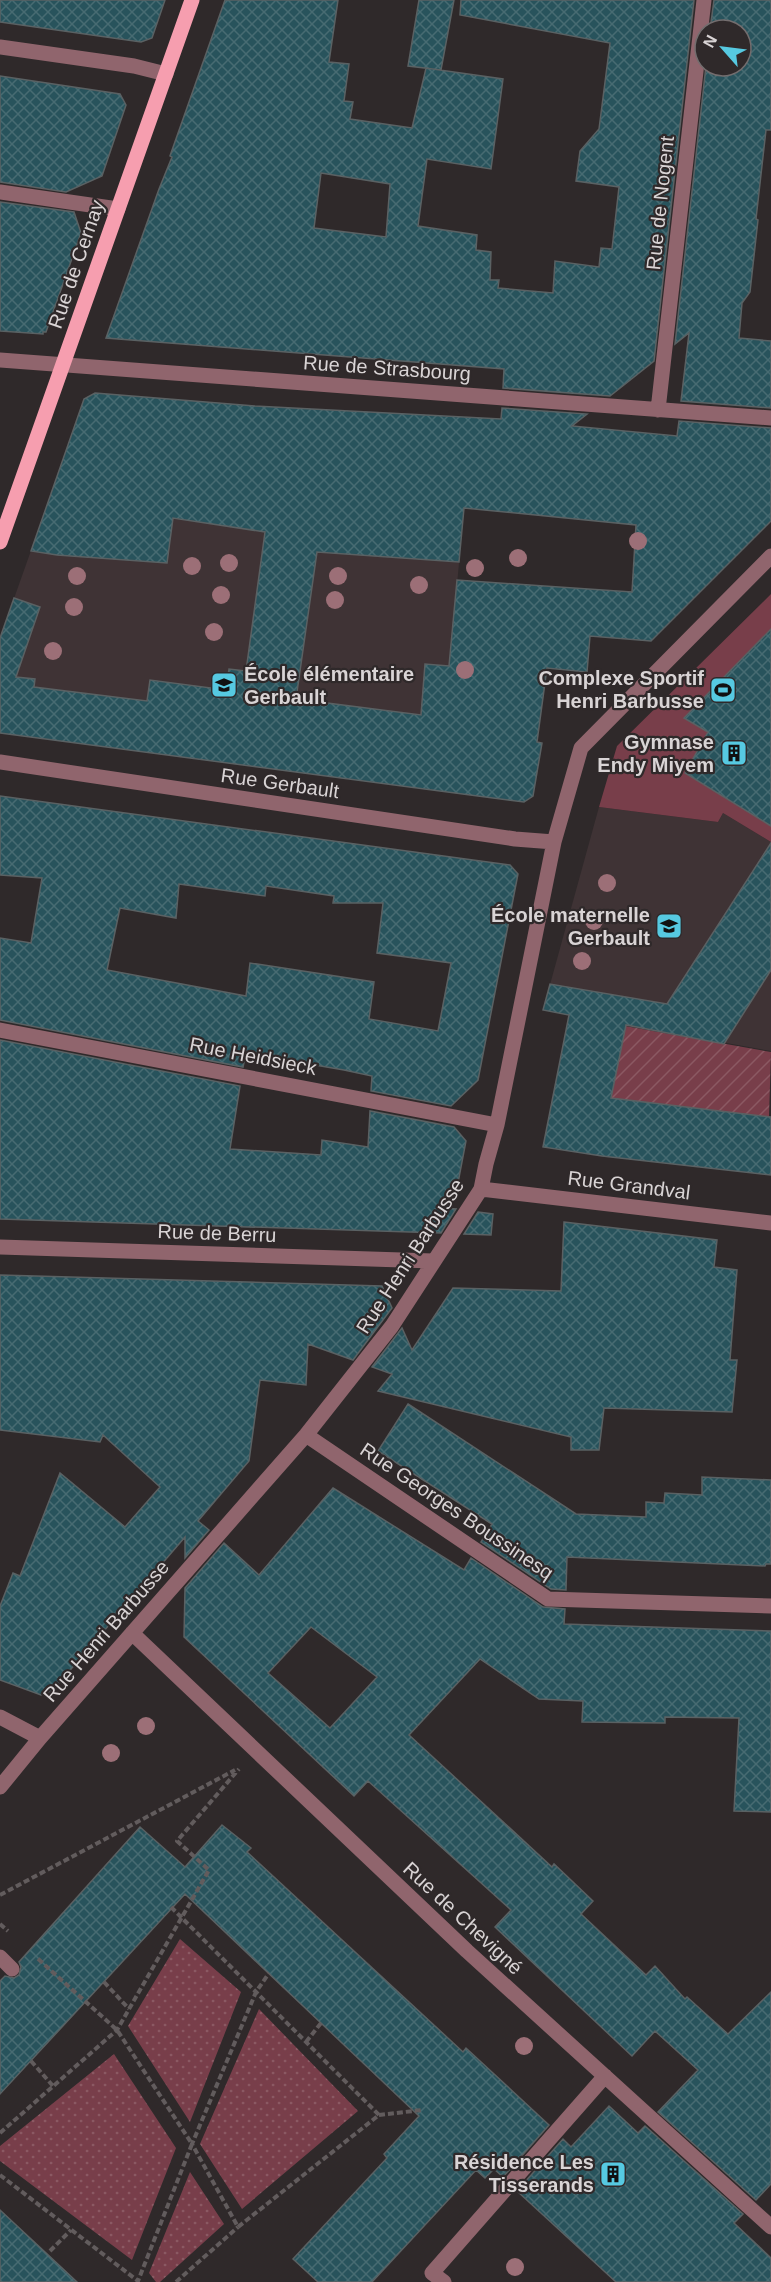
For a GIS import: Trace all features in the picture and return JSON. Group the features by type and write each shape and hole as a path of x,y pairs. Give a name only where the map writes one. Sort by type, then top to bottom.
{"main road":[{"name":"Rue de Cernay","path":"0,542 192,0"}],"street":[{"name":"Rue de Nogent","path":"658,410 704,0"},
{"path":"0,47 134,66 166,74"},
{"path":"0,192 118,208"},
{"name":"Rue de Strasbourg","path":"0,360 771,418"},
{"name":"Rue Henri Barbusse","path":"0,1787 40,1738 306,1435 392,1326 481,1189 497,1125 555,842 577,759 586,741 771,556"},
{"name":"Rue Gerbault","path":"0,762 515,839 555,842"},
{"name":"Rue Heidsieck","path":"0,1030 497,1125"},
{"name":"Rue Grandval","path":"481,1189 771,1223"},
{"name":"Rue de Berru","path":"0,1247 433,1262"},
{"name":"Rue Georges Boussinesq","path":"306,1435 548,1599 771,1606"},
{"name":"Rue de Chevigné","path":"132,1633 467,1951 771,2227"},
{"path":"0,1717 40,1738"},
{"path":"0,1958 12,1969"},
{"path":"444,2282 432,2273 605,2076"}],"path":[{"path":"0,2133 117,2030 209,1870 177,1841 245,1760"},
{"path":"0,1895 238,1768"},
{"path":"171,1907 379,2115"},
{"path":"29,1951 117,2030 192,2144 238,2226"},
{"path":"0,2175 138,2282 192,2144 256,1992 269,1973"},
{"path":"104,1982 129,2009"},
{"path":"306,2042 321,2023"},
{"path":"31,2061 53,2086"},
{"path":"176,2282 238,2226 379,2115 422,2110"},
{"path":"50,2251 72,2230"}],"shaded area":[{"name":"École élémentaire Gerbault","path":"56,480 464,509 443,736 541,750 533,796 0,733 0,638"},
{"name":"Complexe Sportif Henri Barbusse","path":"771,594 771,842 723,813 718,822 599,807 617,746"},
{"name":"École maternelle Gerbault","path":"599,807 718,822 723,813 771,842 771,1051 543,1010"},
{"path":"625,1026 771,1052 769,1117 622,1110 599,1095"},
{"path":"180,1939 241,1992 190,2122 128,2026"},
{"path":"259,2009 358,2111 242,2209 200,2144"},
{"path":"114,2054 176,2148 132,2260 0,2161 0,2146"},
{"path":"190,2172 224,2224 160,2282 156,2282 149,2273"}],"building":[{"path":"0,0 165,0 152,38 141,42 0,22"},
{"path":"225,0 338,0 329,62 349,64 344,101 353,102 350,119 412,128 426,68 503,79 491,169 427,159 418,226 477,235 476,250 491,252 490,280 499,280 498,288 553,293 555,261 599,267 601,248 612,249 619,187 576,181 580,151 599,129 610,43 460,15 461,0 694,0 654,361 610,396 503,388 504,369 106,338 172,157 170,156","holes":["321,173 390,184 386,237 314,228"]},
{"path":"419,0 454,0 441,70 408,66"},
{"path":"714,0 771,0 771,130 766,130 750,292 742,303 739,338 771,341 771,408 681,401 689,333 675,344 705,78 753,78 753,18 712,18"},
{"path":"0,76 120,94 126,105 102,176 66,192 0,182"},
{"path":"0,202 74,212 81,233 46,332 43,334 0,331"},
{"path":"95,393 255,406 501,419 502,408 587,414 572,426 677,436 679,421 771,428 771,521 651,641 590,636 587,672 547,668 537,742 542,743 533,796 524,802 0,733 0,638 14,598 40,607 16,677 35,679 34,687 147,701 150,680 226,690 229,669 246,671 265,532 173,518 167,563 31,551 84,399","holes":["464,508 636,525 632,592 457,580 449,666 425,664 421,715 296,699 317,552 459,562"]},
{"name":"Gymnase Endy Miyem","path":"771,629 771,826 685,773 708,732 684,718"},
{"path":"0,796 510,865 518,874 478,1080 451,1106 371,1091 372,1076 344,1070 246,1053 243,1067 0,1020 0,938 31,943 42,878 0,875","holes":["179,884 265,896 266,886 334,896 333,903 383,903 377,953 451,963 438,1031 369,1019 374,982 250,963 246,996 107,970 120,908 176,918"]},
{"path":"771,843 771,970 724,1044 626,1025 611,1098 771,1117 771,1175 543,1147 569,1015 543,1010 550,984 667,1004"},
{"path":"0,1040 240,1086 230,1149 321,1155 322,1140 368,1147 370,1111 454,1127 466,1141 457,1188 444,1208 456,1209 441,1233 0,1219"},
{"path":"478,1212 493,1214 491,1235 464,1234"},
{"path":"564,1222 717,1240 714,1267 737,1270 730,1360 737,1360 732,1412 604,1408 599,1450 571,1450 571,1437 378,1391 392,1374 372,1367 402,1328 412,1350 453,1288 561,1291"},
{"path":"0,1275 382,1286 392,1308 353,1360 308,1344 306,1385 260,1380 249,1461 198,1521 209,1530 185,1558 185,1537 52,1691 41,1695 0,1680 0,1606 13,1573 20,1576 60,1473 125,1527 160,1487 103,1435 100,1442 0,1430"},
{"path":"408,1404 576,1514 646,1517 646,1502 664,1503 665,1493 702,1495 702,1477 771,1480 771,1564 765,1566 567,1557 566,1590 551,1589 481,1542 492,1524 378,1451"},
{"path":"333,1488 464,1570 471,1558 543,1607 565,1609 564,1624 771,1631 771,1812 734,1811 739,1718 665,1717 665,1723 582,1722 583,1701 539,1699 480,1659 409,1735 552,1867 554,1864 593,1901 581,1914 646,1975 655,1966 685,1999 687,1997 728,2034 771,1992 771,2184 756,2200 658,2112 698,2070 655,2031 632,2056 495,1927 511,1910 368,1781 354,1796 184,1637 185,1588 224,1543 259,1575","holes":["311,1627 377,1677 330,1728 268,1673"]},
{"path":"222,1825 251,1848 247,1852 463,2052 466,2048 549,2125 503,2177 494,2169 485,2178 476,2170 372,2282 318,2282 293,2259 387,2158 384,2154 419,2116 185,1894 0,2094 0,1981 5,1976 14,1978 19,1975 21,1967 19,1962 140,1827 185,1867"},
{"name":"Résidence Les Tisserands","path":"609,2106 638,2133 645,2126 743,2214 734,2223 771,2258 771,2282 616,2282 517,2191 563,2139 571,2147"},
{"path":"0,2210 45,2252 77,2282 0,2282"}],"place":[{"name":"École élémentaire Gerbault","path":"224,685"},
{"name":"Complexe Sportif Henri Barbusse","path":"723,690"},
{"name":"Gymnase Endy Miyem","path":"734,753"},
{"name":"École maternelle Gerbault","path":"669,926"},
{"name":"Résidence Les Tisserands","path":"613,2174"}]}
